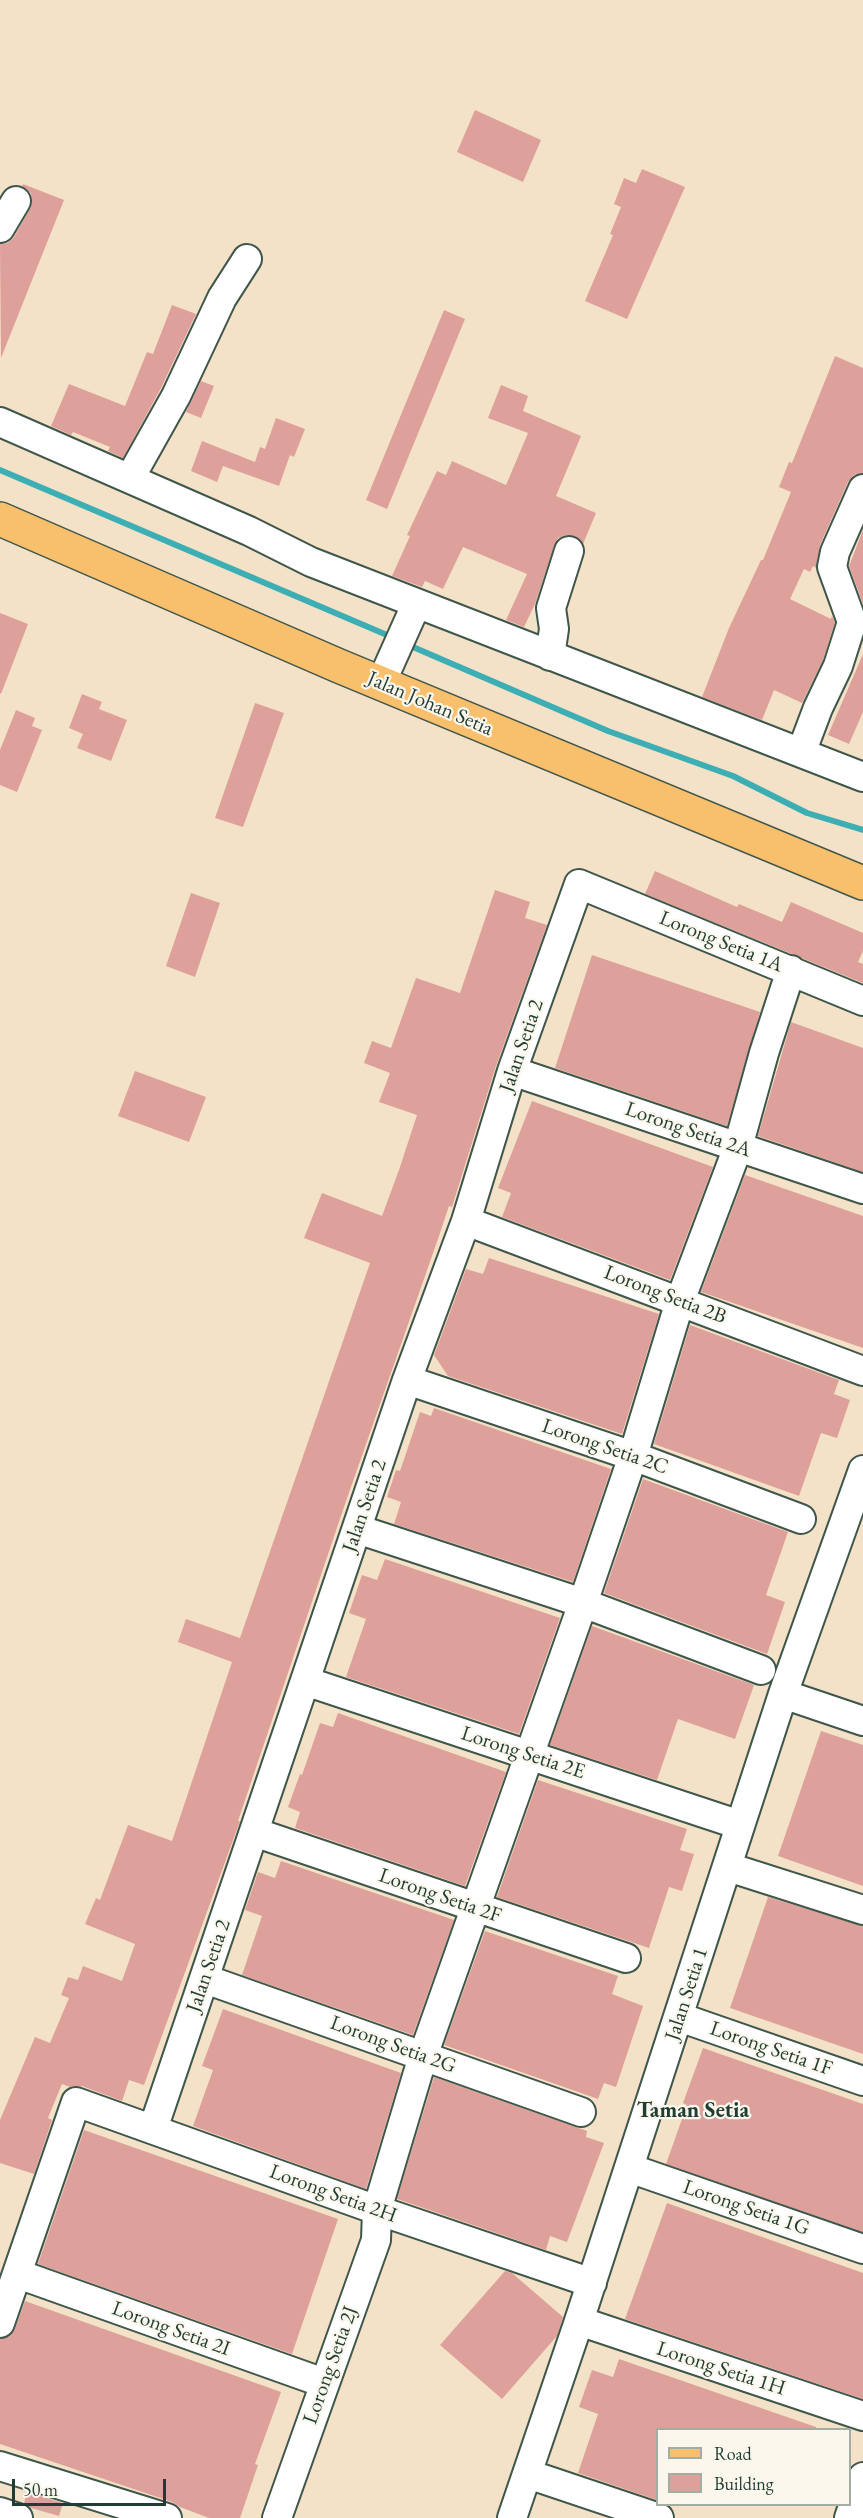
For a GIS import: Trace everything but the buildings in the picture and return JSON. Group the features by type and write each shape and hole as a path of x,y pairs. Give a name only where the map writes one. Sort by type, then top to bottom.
{"main road":[{"name":"Jalan Johan Setia","path":"0,519 387,670 863,883"}],"street":[{"path":"0,228 16,201"},
{"path":"130,478 176,396 222,297 247,259"},
{"path":"0,422 249,531 414,612 550,656 863,777"},
{"path":"801,753 818,708 838,666 852,622 832,567 835,552 863,489"},
{"path":"550,656 554,629 551,608 570,551"},
{"path":"387,670 414,612"},
{"name":"Lorong Setia 1A","path":"579,884 863,1001"},
{"name":"Jalan Setia 2","path":"153,2129 408,1380 466,1221 512,1071 579,884"},
{"name":"Lorong Setia 2J","path":"277,2518 376,2240 377,2210 423,2056 477,1909 528,1755 583,1604 633,1456 680,1301 738,1147 764,1053 792,970"},
{"name":"Lorong Setia 2A","path":"512,1071 863,1189"},
{"name":"Lorong Setia 2B","path":"466,1221 863,1371"},
{"name":"Lorong Setia 2C","path":"408,1380 633,1456 801,1519"},
{"name":"Jalan Setia 1","path":"512,2518 592,2283 783,1694 863,1470"},
{"path":"357,1528 583,1604 761,1670"},
{"name":"Lorong Setia 2E","path":"305,1681 740,1825"},
{"path":"783,1694 863,1721"},
{"name":"Lorong Setia 2F","path":"254,1832 626,1958"},
{"path":"728,1867 863,1910"},
{"name":"Lorong Setia 2G","path":"205,1978 581,2112"},
{"name":"Lorong Setia 1F","path":"679,2017 863,2080"},
{"name":"Lorong Setia 2H","path":"18,2274 76,2102 377,2210 592,2283"},
{"name":"Lorong Setia 1G","path":"629,2168 863,2249"},
{"path":"0,2323 18,2274"},
{"name":"Lorong Setia 2I","path":"18,2274 324,2383"},
{"name":"Lorong Setia 1H","path":"579,2321 863,2416"},
{"path":"0,2466 167,2518"},
{"path":"528,2474 659,2518"},
{"path":"849,2518 863,2477"}],"waterway":[{"path":"0,470 394,638"},
{"path":"406,644 608,731 733,776 807,813 863,830"}],"district":[{"name":"Taman Setia","path":"693,2111"}]}
